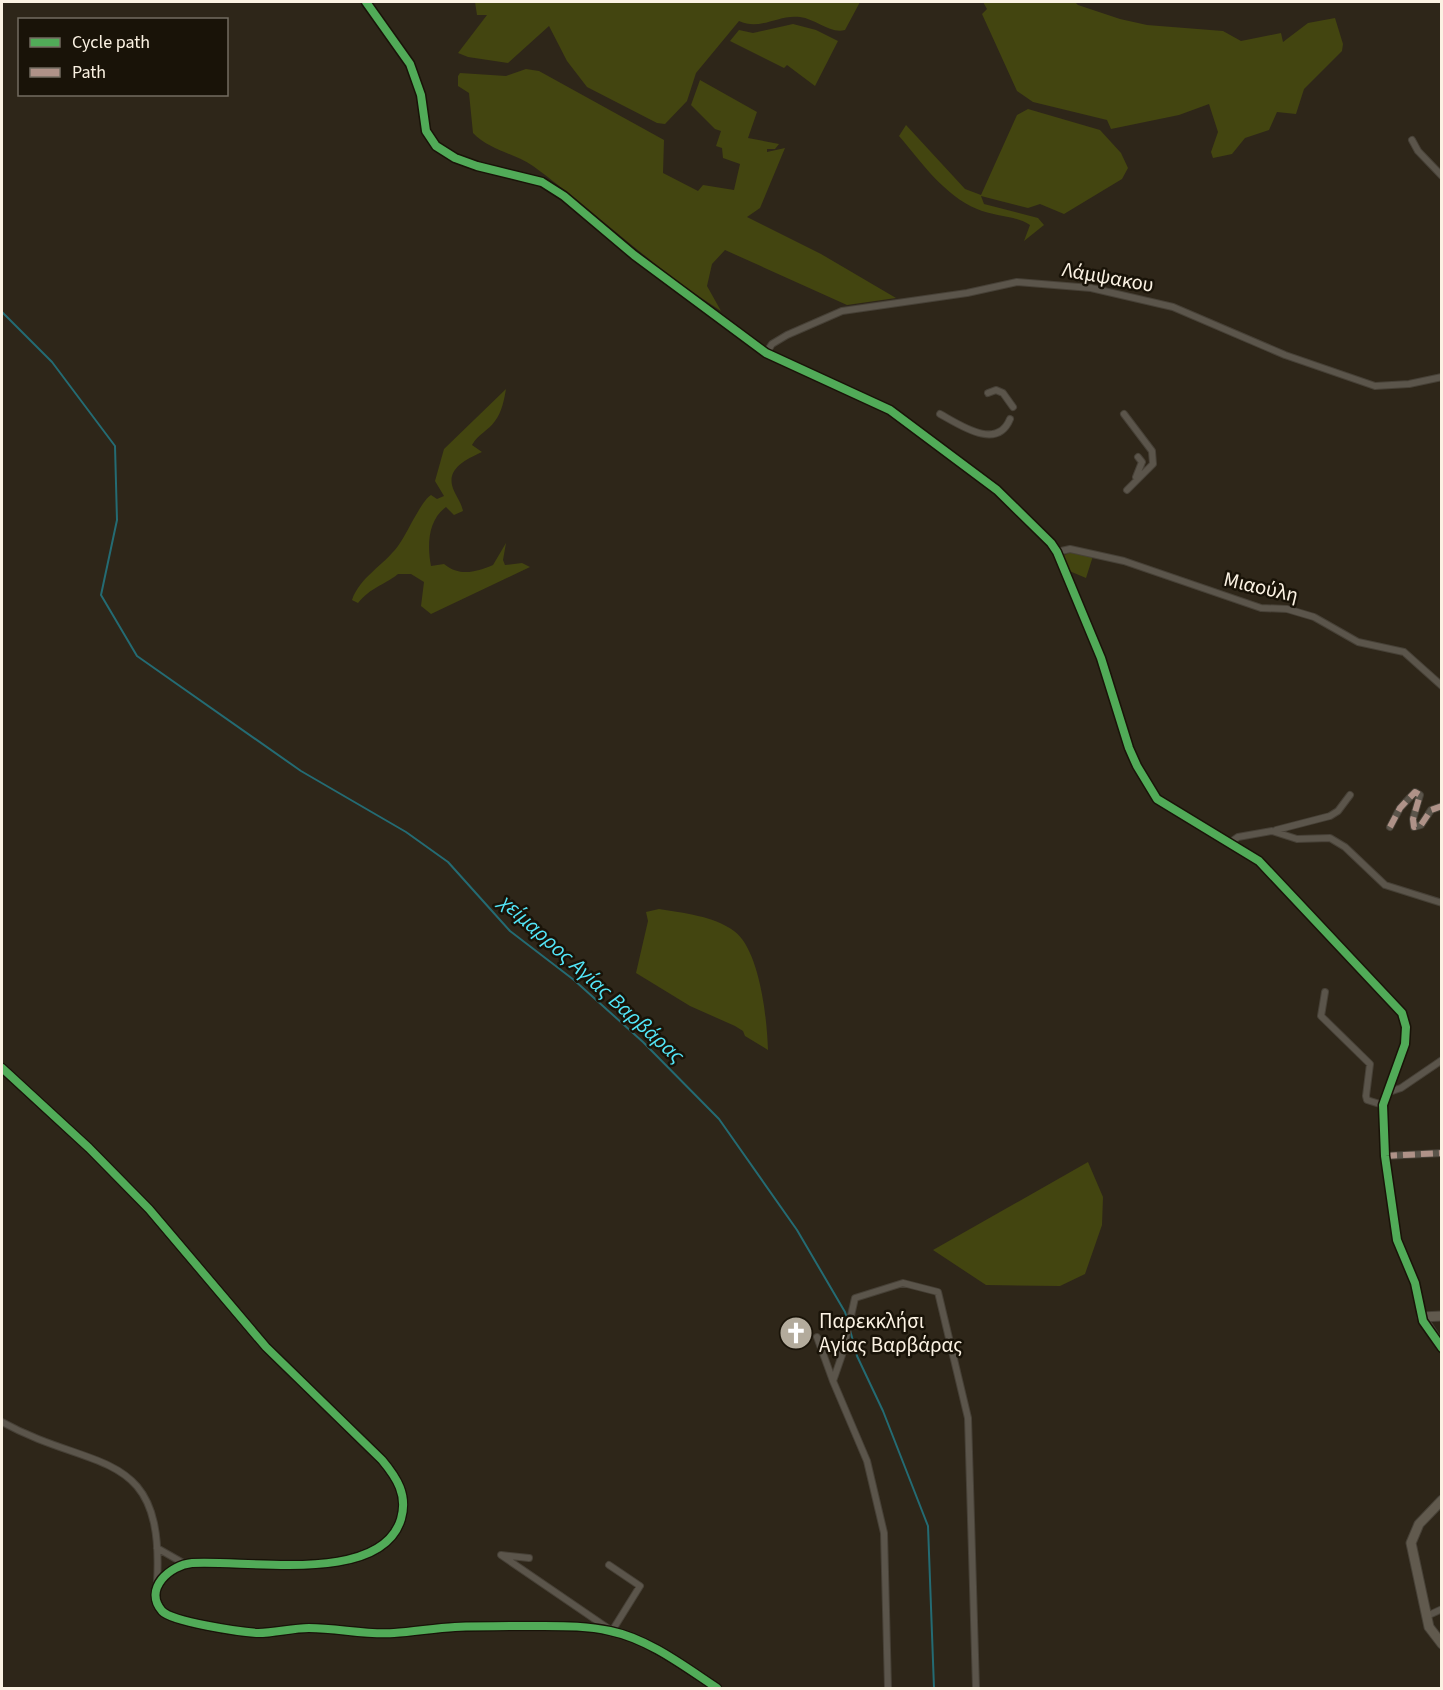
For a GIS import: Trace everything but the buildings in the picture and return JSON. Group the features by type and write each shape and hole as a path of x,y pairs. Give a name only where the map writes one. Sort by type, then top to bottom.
{"street":[{"path":"366,2 410,64 421,95 426,131 436,146 455,158 477,166 529,178 564,196 634,255 766,353 890,410 997,490 1020,510 1057,552 1101,658 1123,732 1146,782 1157,799 1259,861 1401,1011 1406,1028 1406,1044 1383,1105 1385,1156 1396,1237 1415,1283 1422,1317 1442,1348"},
{"path":"1412,140 1418,151 1442,176"},
{"name":"Λάμψακου","path":"766,353 772,344 787,334 842,311 967,293 1017,282 1091,288 1173,307 1285,355 1376,386 1409,384 1442,377"},
{"path":"988,393 996,390 1002,393 1013,406"},
{"path":"940,414 975,432 992,435 1006,428 1010,419"},
{"path":"1124,414 1152,451 1153,464 1127,490 1140,473 1142,462 1138,457"},
{"name":"Μιαούλη","path":"1057,552 1070,549 1124,561 1261,608 1287,609 1314,617 1358,642 1371,646 1394,647 1404,652 1442,686"},
{"path":"1390,826 1403,803 1415,792 1420,795 1413,819 1414,827 1421,825 1431,810 1442,806"},
{"path":"1231,842 1238,837 1330,816 1338,812 1350,795"},
{"path":"1272,831 1297,839 1320,837 1335,840 1385,885 1442,903"},
{"path":"1324,992 1321,1016 1370,1064 1367,1100 1383,1105"},
{"path":"1386,1094 1401,1088 1442,1060"},
{"path":"2,1068 80,1140 149,1209 266,1347 382,1460 397,1478 403,1496 399,1525 390,1540 366,1554 325,1562 276,1565 185,1564 169,1571 157,1586"},
{"path":"1385,1156 1442,1153"},
{"path":"833,1381 850,1325 855,1298 874,1290 903,1283 938,1292 968,1418 976,1689"},
{"path":"1422,1317 1440,1315"},
{"path":"817,1337 867,1461 882,1523 888,1689"},
{"path":"2,1422 45,1444 93,1458 137,1484 152,1508 157,1548 158,1604 168,1616 258,1633 308,1628 393,1633 453,1627 517,1626 584,1627 612,1631"},
{"path":"1442,1500 1419,1524 1411,1543 1426,1616 1433,1635 1442,1644"},
{"path":"157,1548 185,1564"},
{"path":"529,1558 501,1555 612,1631 666,1654 717,1689"},
{"path":"609,1565 640,1586 612,1631"},
{"path":"1426,1616 1442,1609"}],"shaded area":[{"path":"475,2 860,2 845,30 839,31 800,17 755,24 739,21 696,73 687,101 665,124 657,123 587,87 567,61 549,26 508,63 468,57 458,53 487,15 477,15"},
{"path":"983,2 1075,2 1120,19 1147,25 1223,31 1241,41 1281,33 1283,42 1308,23 1335,18 1343,44 1342,51 1304,89 1296,114 1277,112 1269,130 1245,138 1232,154 1213,158 1211,152 1218,132 1209,104 1179,115 1111,129 1107,120 1033,102 1017,91 982,14 987,9"},
{"path":"793,24 816,30 838,41 815,86 787,65 784,68 730,41 739,30 753,33"},
{"path":"526,69 539,71 664,140 663,173 698,191 703,185 734,190 740,164 723,158 722,148 716,146 721,131 715,129 691,105 700,80 757,112 748,138 779,144 775,149 767,149 767,152 785,148 760,208 747,217 821,254 896,298 847,305 725,250 712,264 707,286 721,311 672,277 533,166 486,144 473,133 469,93 458,86 460,73 506,76"},
{"path":"1028,109 1100,130 1121,153 1128,168 1122,179 1064,214 1040,204 1028,208 981,196 984,204 1038,218 1044,225 1024,241 1030,225 1018,219 977,209 965,203 934,177 899,136 906,125 965,189 981,195 1017,115"},
{"path":"506,389 497,417 472,445 482,452 461,464 453,473 452,485 463,511 454,515 446,507 440,512 430,534 431,566 444,564 462,572 480,570 493,565 506,543 503,560 505,565 522,563 530,567 431,614 421,606 424,582 411,574 398,574 368,593 358,603 352,600 360,585 398,546 427,498 431,495 437,499 444,496 435,481 444,449"},
{"path":"1070,552 1093,556 1086,578 1067,570 1061,557"},
{"path":"659,909 717,922 734,931 743,940 756,969 760,986 768,1050 745,1036 743,1031 735,1026 690,1006 636,973 648,921 646,912"},
{"path":"1088,1162 1103,1197 1102,1225 1085,1274 1060,1286 986,1285 933,1250"}],"waterway":[{"name":"χείμαρρος Αγίας Βαρβάρας","path":"2,312 52,362 115,446 117,520 101,595 137,656 301,771 406,832 448,862 510,931 574,980 643,1042 719,1119 797,1230 845,1312 848,1322"},
{"name":"χείμαρρος Αγίας Βαρβάρας","path":"850,1330 857,1356 883,1411 928,1526 934,1688"}],"marked path":[{"path":"1390,827 1400,808 1415,792 1420,795 1413,819 1414,827 1421,825 1431,810 1442,806"},
{"path":"1385,1156 1442,1153"}],"cycle path":[{"path":"366,2 410,64 421,95 426,131 436,146 455,158 477,166 542,182 564,196 634,255 766,353 890,410 997,490 1051,543 1057,552 1101,658 1129,748 1157,799 1259,861 1402,1013 1406,1027 1405,1044 1383,1105 1385,1156 1397,1240 1415,1283 1423,1321 1442,1348"},
{"path":"2,1068 89,1148 149,1209 266,1347 382,1460 400,1487 403,1502 401,1519 388,1540 367,1554 340,1561 308,1565 215,1563 184,1565 168,1573 157,1587 157,1603 162,1611 192,1623 258,1633 309,1628 383,1633 466,1627 594,1628 639,1640 717,1688"}],"place":[{"name":"Παρεκκλήσι Αγίας Βαρβάρας","path":"796,1333"}]}
